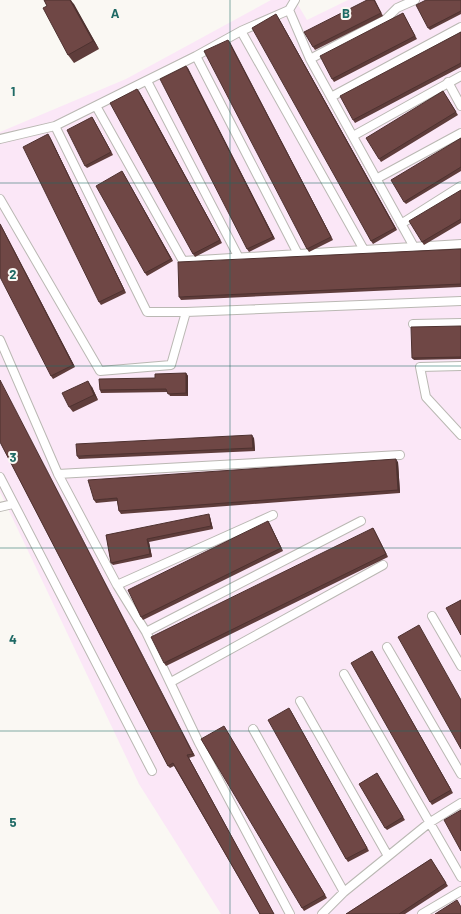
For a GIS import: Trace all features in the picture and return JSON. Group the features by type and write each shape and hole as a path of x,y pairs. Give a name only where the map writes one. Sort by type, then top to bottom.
{"lane":[{"path":"0,139 55,126 196,56 241,31 289,10 295,0"},
{"path":"310,59 386,19 397,8 415,0"},
{"path":"289,10 310,59 414,247"},
{"path":"331,96 461,26"},
{"path":"241,31 364,250"},
{"path":"196,56 298,254"},
{"path":"353,136 461,76"},
{"path":"147,81 239,258"},
{"path":"448,82 461,106"},
{"path":"96,106 183,261 461,244"},
{"path":"55,126 147,312 186,312 461,301"},
{"path":"376,179 461,133"},
{"path":"401,224 461,186"},
{"path":"0,199 100,372 171,365 186,312"},
{"path":"413,324 461,323"},
{"path":"0,340 58,474 117,585 146,632 199,743 290,914"},
{"path":"461,366 420,367 426,397 461,435"},
{"path":"58,474 400,455"},
{"path":"0,477 152,771"},
{"path":"0,507 13,504"},
{"path":"117,585 273,515"},
{"path":"146,632 361,522"},
{"path":"171,682 383,565"},
{"path":"432,616 461,666"},
{"path":"386,647 461,774"},
{"path":"344,674 461,877"},
{"path":"300,701 388,856"},
{"path":"253,729 344,892"},
{"path":"322,914 344,892 429,823 461,804"},
{"path":"422,914 461,891"}],"shaded area":[{"path":"271,0 295,0 307,20 348,0 461,0 461,914 221,914 139,784 0,492 0,132 126,79"}],"building":[{"path":"44,0 70,0 93,41 68,55 43,8 47,6"},
{"path":"367,0 374,0 381,13 313,47 304,32"},
{"path":"426,0 461,0 461,11 428,28 416,5"},
{"path":"403,13 415,36 332,79 320,56"},
{"path":"276,14 395,228 371,241 252,28"},
{"path":"461,32 461,63 353,120 340,96"},
{"path":"228,40 331,237 307,249 204,51"},
{"path":"186,66 273,237 247,249 160,79"},
{"path":"137,89 220,240 193,254 110,103"},
{"path":"443,91 456,112 379,159 366,138"},
{"path":"92,117 111,152 85,166 67,130"},
{"path":"48,134 124,290 99,302 23,147"},
{"path":"461,138 461,167 404,202 391,180"},
{"path":"122,171 171,259 145,273 96,186"},
{"path":"461,190 461,219 422,242 409,221"},
{"path":"0,224 73,365 51,376 0,277"},
{"path":"461,249 461,284 179,297 178,262"},
{"path":"461,326 461,357 412,358 411,327"},
{"path":"186,373 186,393 168,394 166,389 100,390 99,379 155,378 155,374"},
{"path":"0,380 193,754 187,755 274,914 260,914 173,763 168,766 0,442"},
{"path":"88,381 94,395 69,407 62,393"},
{"path":"252,435 253,448 77,456 76,444"},
{"path":"396,459 398,490 119,511 117,498 94,500 88,480"},
{"path":"209,514 211,526 147,539 150,554 111,563 106,535"},
{"path":"268,521 281,548 141,617 128,590"},
{"path":"373,528 386,554 164,663 151,637"},
{"path":"461,600 461,635 446,608"},
{"path":"419,625 461,700 461,749 398,637"},
{"path":"372,651 451,790 430,802 351,663"},
{"path":"289,708 367,848 346,859 268,720"},
{"path":"224,726 325,895 302,908 201,739"},
{"path":"377,773 403,817 385,828 359,784"},
{"path":"461,810 461,851 444,820"},
{"path":"431,859 446,883 399,914 346,914"},
{"path":"457,900 461,907 461,914 435,914"}]}
